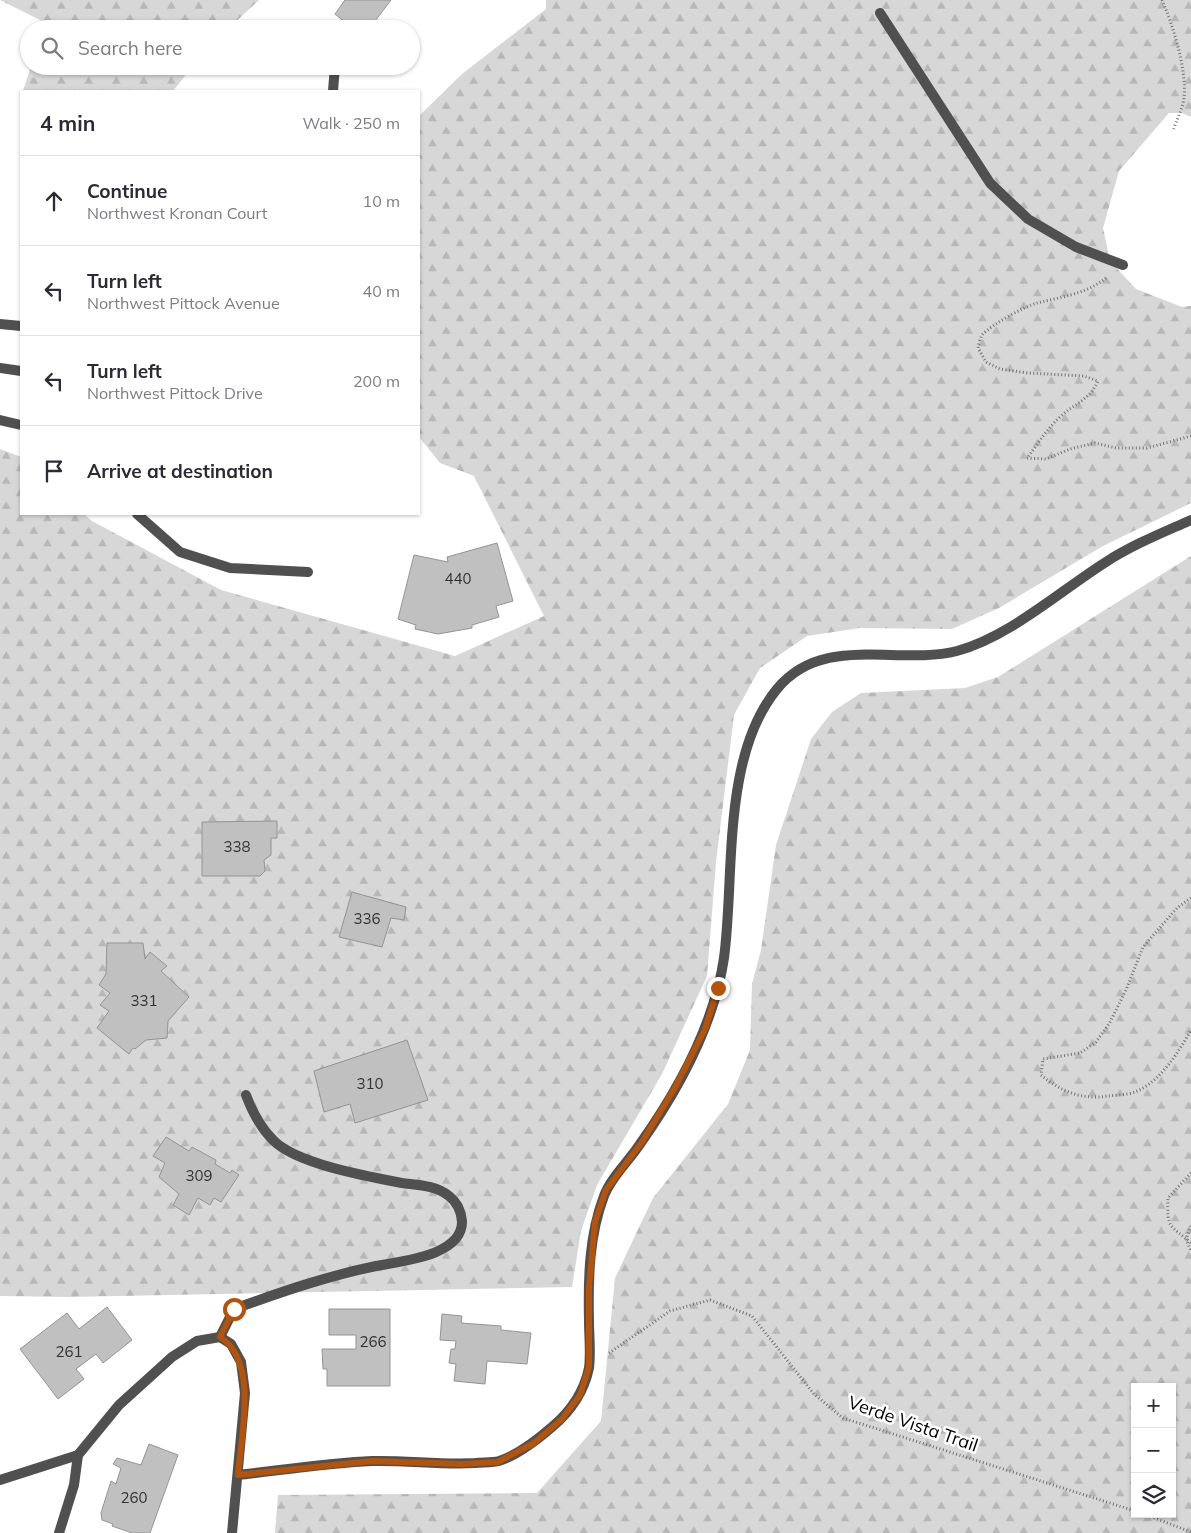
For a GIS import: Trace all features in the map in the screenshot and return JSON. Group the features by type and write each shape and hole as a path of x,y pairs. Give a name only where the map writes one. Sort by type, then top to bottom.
{"street":[{"path":"880,13 990,183 1028,220 1076,247 1123,265"},
{"path":"333,90 334,75"},
{"path":"0,324 20,326"},
{"path":"0,368 20,371"},
{"path":"0,420 20,425"},
{"path":"138,515 180,552 230,568 308,572"},
{"path":"238,1475 372,1461 462,1464 498,1462 534,1443 562,1419 580,1395 589,1367 589,1288 595,1222 606,1190 642,1142 676,1086 705,1029 718,988 724,955 729,859 739,783 755,728 777,690 789,678 819,661 871,653 934,654 971,646 1022,618 1124,550 1191,520"},
{"path":"220,1337 234,1309 350,1271 423,1257 452,1245 462,1229 462,1212 449,1195 430,1187 365,1176 330,1166 296,1154 274,1141 253,1112 246,1095"},
{"path":"59,1533 74,1486 78,1455 119,1405 172,1357 197,1341 220,1337 231,1344 241,1362 245,1393 232,1533"},
{"path":"0,1480 78,1455"}],"path":[{"path":"1162,0 1169,17 1182,75 1184,98 1173,131"},
{"path":"1123,265 1100,283 1066,298 1036,304 997,324 982,335 978,348 986,362 1000,369 1028,373 1084,376 1098,381 1095,389 1087,398 1059,417 1027,458 1046,459 1070,449 1095,443 1116,448 1147,448 1191,436"},
{"path":"1191,898 1177,908 1143,947 1126,990 1109,1024 1096,1042 1080,1053 1043,1059 1041,1075 1069,1094 1092,1098 1135,1092 1156,1077 1178,1053 1191,1030"},
{"path":"1191,1173 1168,1198 1168,1217 1172,1230 1191,1243"},
{"path":"1191,1226 1186,1238 1191,1251"},
{"name":"Verde Vista Trail","path":"589,1367 670,1311 710,1300 752,1316 814,1394 842,1418 1131,1510"},
{"path":"1154,1518 1191,1532"}],"green space":[{"path":"0,0 259,0 238,20 40,20"},
{"path":"546,0 1191,0 1191,117 1182,113 1169,113 1119,171 1103,228 1110,261 1136,289 1182,307 1191,306 1191,503 1103,546 999,608 952,629 860,628 807,636 760,668 734,715 716,862 707,976 662,1074 597,1185 581,1231 572,1287 69,1297 0,1296 0,449 20,457 20,515 85,515 92,521 221,590 455,656 544,616 474,476 440,463 420,438 420,115 462,74 546,9"},
{"path":"28,75 186,75 174,90 23,90"},
{"path":"1191,556 1191,1533 275,1533 278,1495 537,1493 601,1421 615,1278 653,1198 728,1104 750,1050 752,984 761,950 776,845 811,739 832,712 861,693 965,688 998,677"}],"building":[{"path":"345,0 391,0 376,20 342,20 335,14"},
{"path":"497,543 513,601 496,606 499,617 472,625 472,628 438,634 415,629 416,625 398,619 414,555 448,562 447,557"},
{"path":"277,821 277,838 271,838 271,855 264,860 265,871 260,876 202,876 202,822"},
{"path":"352,892 406,907 404,920 391,918 382,947 339,937"},
{"path":"107,943 143,943 145,959 150,952 167,966 161,971 189,997 168,1021 167,1038 146,1040 135,1049 133,1048 129,1054 97,1028 109,1011 100,1005 110,993 99,985 106,974"},
{"path":"407,1040 428,1100 355,1123 350,1104 324,1112 314,1071"},
{"path":"166,1137 189,1151 192,1147 216,1160 215,1164 230,1173 232,1170 239,1175 221,1202 214,1198 210,1205 198,1198 189,1215 173,1205 179,1194 159,1177 165,1163 153,1156"},
{"path":"107,1307 132,1340 103,1363 96,1354 76,1369 84,1379 58,1399 20,1349 67,1313 79,1329"},
{"path":"329,1309 390,1309 390,1386 327,1386 327,1369 323,1369 322,1349 356,1349 356,1335 329,1335"},
{"path":"442,1314 462,1316 461,1323 501,1326 501,1330 531,1333 527,1364 487,1361 485,1384 454,1381 456,1364 449,1363 451,1349 455,1349 456,1341 440,1340"},
{"path":"149,1444 178,1455 150,1533 132,1533 112,1526 113,1524 102,1520 101,1513 111,1481 116,1484 121,1468 113,1464 117,1458 141,1465"}],"route":[{"path":"234,1309 220,1337 231,1344 241,1362 245,1393 238,1475 372,1461 462,1464 498,1462 534,1443 562,1419 580,1395 589,1367 589,1288 595,1222 606,1190 642,1142 676,1086 705,1029 718,988"}]}
